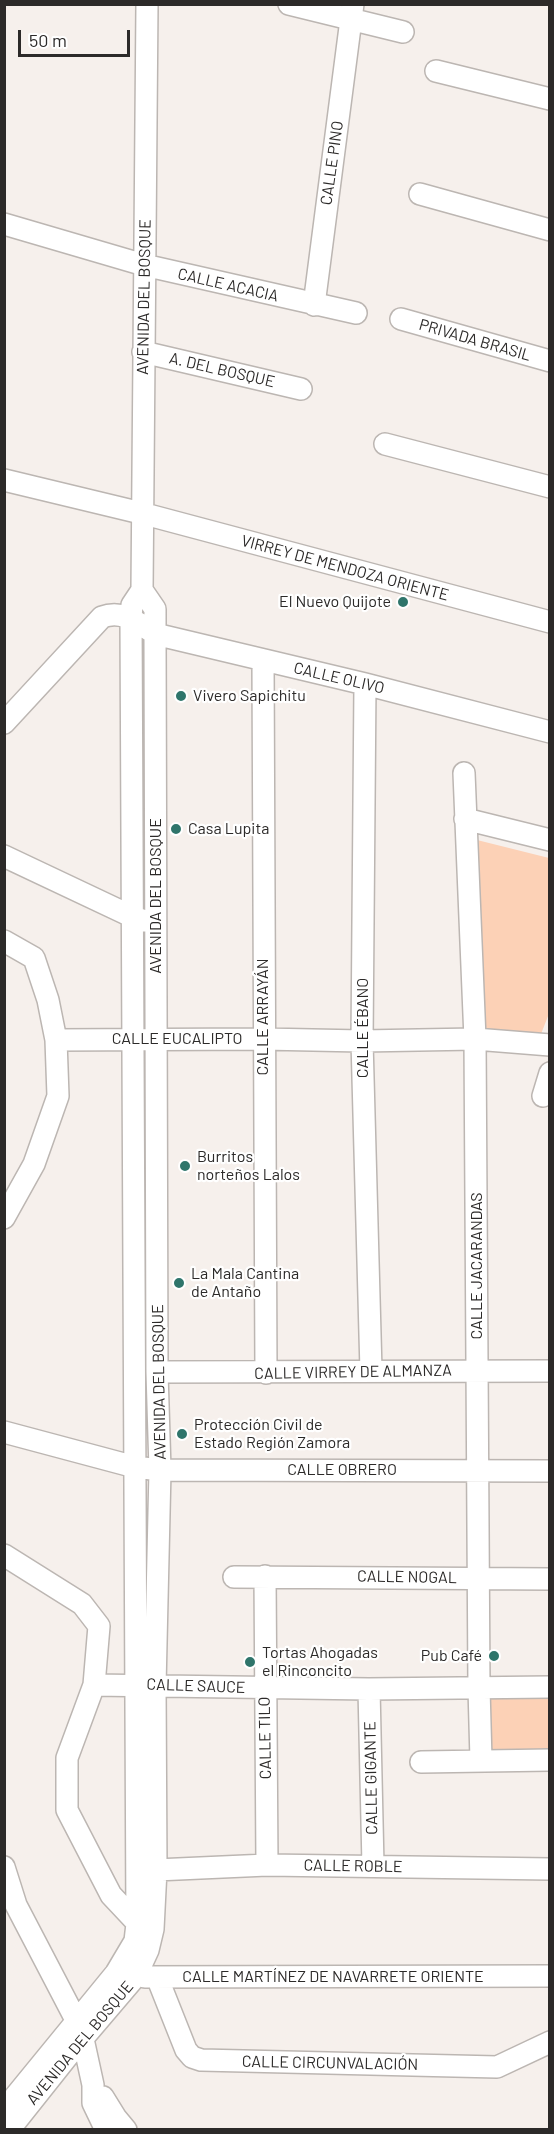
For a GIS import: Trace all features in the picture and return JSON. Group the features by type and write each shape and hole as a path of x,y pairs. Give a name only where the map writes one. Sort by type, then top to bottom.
{"street":[{"name":"AVENIDA DEL BOSQUE","path":"4,2110 79,2030 148,1950 144,1930 145,1685 160,1470 157,1372 155,609 142,590 141,513 147,4"},
{"path":"289,4 352,13 403,32"},
{"name":"CALLE PINO","path":"314,305 352,13"},
{"path":"436,71 549,99"},
{"path":"420,194 549,230"},
{"name":"CALLE ACACIA","path":"4,224 144,265 356,313"},
{"name":"PRIVADA BRASIL","path":"401,319 549,361"},
{"name":"A. DEL BOSQUE","path":"143,351 301,389"},
{"path":"385,444 549,487"},
{"name":"VIRREY DE MENDOZA ORIENTE","path":"4,480 141,513 549,622"},
{"name":"AVENIDA DEL BOSQUE","path":"142,590 132,605 131,618 135,1467 156,1870 144,1930"},
{"path":"4,723 102,616 113,612 131,618"},
{"name":"CALLE OLIVO","path":"131,618 155,634 365,684 549,732"},
{"name":"CALLE ARRAYÁN","path":"263,660 266,1373"},
{"name":"CALLE ÉBANO","path":"365,684 362,1041 371,1371"},
{"name":"CALLE JACARANDAS","path":"464,773 476,1039 481,1760"},
{"path":"465,819 549,840"},
{"path":"4,855 133,917 156,925"},
{"path":"4,941 34,958 48,1000 56,1040 58,1096 33,1164 4,1218"},
{"name":"CALLE EUCALIPTO","path":"56,1040 476,1039 549,1045"},
{"path":"543,1096 549,1073"},
{"name":"CALLE VIRREY DE ALMANZA","path":"157,1372 549,1371"},
{"name":"CALLE OBRERO","path":"4,1432 135,1467 160,1470 479,1469 549,1471"},
{"path":"4,1555 82,1604 99,1626 94,1685 67,1758 67,1810 111,1895 144,1930"},
{"name":"CALLE TILO","path":"265,1576 267,1865"},
{"name":"CALLE NOGAL","path":"234,1577 549,1579"},
{"name":"CALLE SAUCE","path":"94,1685 369,1689 549,1687"},
{"name":"CALLE GIGANTE","path":"369,1689 373,1866"},
{"path":"421,1762 549,1760"},
{"name":"CALLE ROBLE","path":"156,1870 267,1865 549,1869"},
{"path":"4,1867 16,1905 79,2030 93,2085 93,2103 106,2130"},
{"name":"CALLE MARTÍNEZ DE NAVARRETE ORIENTE","path":"126,1974 158,1977 549,1976"},
{"name":"CALLE CIRCUNVALACIÓN","path":"158,1977 186,2050 192,2057 201,2060 497,2067 549,2042"},
{"name":"AVENIDA DEL BOSQUE","path":"9,2130 79,2030"},
{"path":"93,2085 126,2130"}],"shaded area":[{"path":"473,839 549,858 550,1011 541,1034 477,1035"},
{"path":"549,1698 549,1751 488,1749 487,1699"}],"place":[{"name":"El Nuevo Quijote","path":"403,602"},
{"name":"Vivero Sapichitu","path":"181,696"},
{"name":"Casa Lupita","path":"176,829"},
{"name":"Burritos norteños Lalos","path":"185,1166"},
{"name":"La Mala Cantina de Antaño","path":"179,1283"},
{"name":"Protección Civil de Estado Región Zamora","path":"182,1434"},
{"name":"Pub Café","path":"494,1656"},
{"name":"Tortas Ahogadas el Rinconcito","path":"250,1662"}]}
